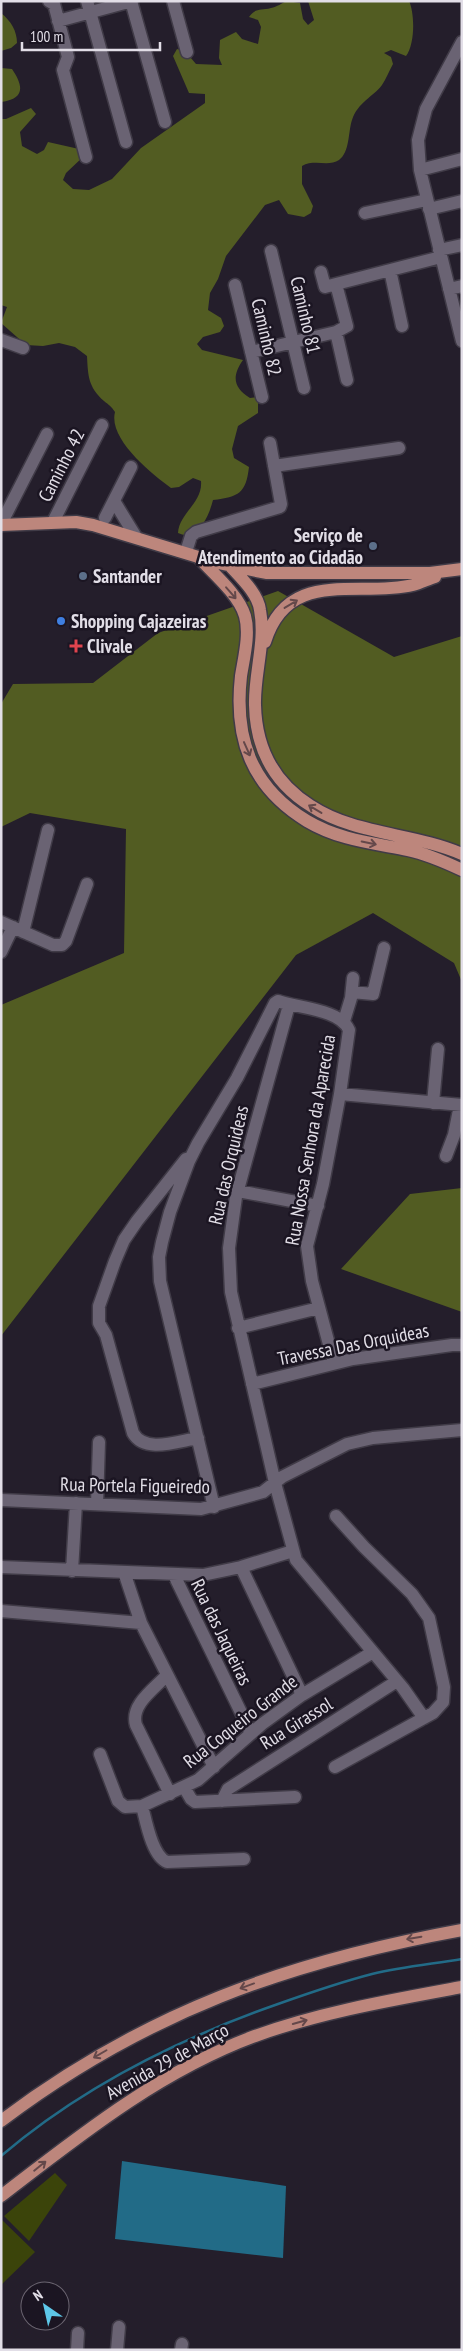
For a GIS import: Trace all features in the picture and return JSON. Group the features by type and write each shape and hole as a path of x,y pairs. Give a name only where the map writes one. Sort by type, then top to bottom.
{"main road":[{"path":"1,524 53,522 93,525 232,567 266,573 448,572"},
{"path":"198,557 235,596 245,613 248,626 239,697 239,722 244,744 258,773 270,791 288,808 333,834 410,851 462,870"},
{"path":"232,567 254,595 260,609 260,659 255,705 260,740 268,761 285,787 331,817 441,846 462,854"},
{"path":"260,659 269,628 277,614 309,593 330,589 413,585 462,569"},
{"name":"Avenida 29 de Março","path":"1,2121 57,2081 98,2055 196,2005 267,1979 337,1957 389,1943 462,1930"},
{"name":"Avenida 29 de Março","path":"1,2196 100,2120 159,2083 222,2050 253,2037 305,2020 370,2005 462,1988"}],"street":[{"path":"49,1 54,4 68,57 63,70 86,157"},
{"path":"58,20 88,7 132,1 165,122"},
{"path":"173,1 187,52"},
{"path":"88,7 126,142"},
{"path":"461,333 448,289 420,170 418,140 433,92 462,42"},
{"path":"420,170 462,159"},
{"path":"365,213 462,201"},
{"path":"336,284 390,270 462,245"},
{"name":"Caminho 81","path":"271,251 304,388"},
{"path":"390,270 402,326"},
{"name":"Caminho 81","path":"321,272 325,287 336,284 347,326 336,332 346,380"},
{"name":"Caminho 82","path":"236,285 262,397"},
{"path":"448,289 462,286"},
{"path":"251,352 336,332"},
{"path":"1,340 23,348"},
{"name":"Caminho 42","path":"53,522 102,425"},
{"path":"1,524 47,434"},
{"path":"186,552 191,536 196,532 280,507 270,443"},
{"path":"274,466 398,448"},
{"path":"105,518 131,467"},
{"path":"114,501 136,537"},
{"path":"1,952 48,830"},
{"path":"12,927 53,945 62,945 66,941 87,884"},
{"path":"352,992 373,994 384,948"},
{"path":"344,1021 352,992 353,978"},
{"path":"198,1438 147,1445 137,1440 99,1317 104,1286 124,1240 198,1142 237,1078 275,1003 289,1005"},
{"name":"Rua Nossa Senhora da Aparecida","path":"289,1005 315,1010 344,1021 349,1030 340,1094 318,1206 307,1246 310,1273 334,1363"},
{"name":"Rua das Orquideas","path":"289,1005 232,1218 229,1263 231,1292 292,1551 303,1569 397,1681 424,1718"},
{"path":"432,1103 438,1049"},
{"path":"340,1094 461,1105 454,1135 446,1156"},
{"path":"198,1142 170,1212 159,1257 159,1270 214,1507"},
{"path":"238,1191 318,1206"},
{"path":"238,1328 319,1308"},
{"name":"Travessa Das Orquideas","path":"252,1384 334,1363 462,1345"},
{"name":"Rua Portela Figueiredo","path":"1,1500 202,1509 262,1492 315,1459 347,1444 373,1438 462,1430"},
{"path":"97,1504 99,1442"},
{"path":"72,1571 76,1503"},
{"path":"335,1767 424,1718 439,1708 444,1696 443,1681 429,1618 412,1594 364,1548 336,1516"},
{"path":"1,1567 203,1575 240,1567 292,1551"},
{"path":"240,1567 302,1695"},
{"path":"124,1572 141,1624 214,1767"},
{"name":"Rua das Jaqueiras","path":"174,1575 251,1733"},
{"path":"1,1611 141,1624"},
{"name":"Rua Coqueiro Grande","path":"142,1806 198,1780 251,1733 302,1695 373,1652"},
{"path":"166,1676 139,1705 134,1716 136,1725 170,1794"},
{"name":"Rua Girassol","path":"222,1801 228,1789 397,1681"},
{"path":"100,1754 118,1801 125,1807 142,1806 155,1850 162,1860 167,1862 244,1859"},
{"path":"198,1780 206,1802"},
{"path":"184,1787 195,1802 295,1797"},
{"path":"117,2350 119,2328"},
{"path":"77,2350 78,2333"}],"green space":[{"path":"287,1 300,3 303,19 308,25 314,20 308,1 409,1 413,21 411,44 406,56 391,50 384,53 391,57 393,64 382,85 362,104 355,114 343,156 335,162 311,163 302,166 302,184 313,206 311,213 304,217 288,214 279,200 265,205 226,256 218,279 210,293 208,310 221,318 224,326 220,332 203,337 197,344 202,350 243,360 237,372 236,382 240,390 250,398 258,397 258,413 238,426 232,449 234,458 249,467 246,483 240,492 235,495 213,500 202,526 197,531 185,535 178,533 179,526 198,496 201,489 201,481 193,478 179,487 171,488 133,455 118,433 115,412 92,386 87,356 75,347 59,343 43,346 26,345 1,323 7,307 1,305 1,119 6,119 31,108 36,114 20,132 22,146 37,154 44,150 48,142 79,149 84,156 66,173 63,180 73,189 89,190 112,179 141,148 205,103 205,94 189,93 173,56 177,49 185,51 196,64 222,65 219,58 220,40 236,32 242,39 258,44 261,27 258,20 249,17 256,11"},
{"path":"1,13 13,27 17,43 11,48 1,51"},
{"path":"1,68 12,69 18,80 20,90 15,98 1,102"},
{"path":"278,591 394,657 462,636 462,982 454,963 373,913 296,955 1,1336 1,1005 124,953 126,829 30,813 1,827 1,704 13,684 93,683 158,633"},
{"path":"462,1188 462,1312 341,1269 410,1194"},
{"path":"55,2173 67,2185 29,2241 4,2216"},
{"path":"1,2219 35,2252 1,2285"}],"water":[{"path":"122,2161 286,2186 283,2258 115,2239"}],"waterway":[{"path":"1,2156 32,2131 98,2086 168,2049 204,2033 278,2004 360,1977 394,1969 462,1959"}],"place":[{"name":"Serviço de Atendimento ao Cidadão","path":"373,546"},
{"name":"Santander","path":"83,576"},
{"name":"Shopping Cajazeiras","path":"61,621"},
{"name":"Clivale","path":"76,646"}]}
